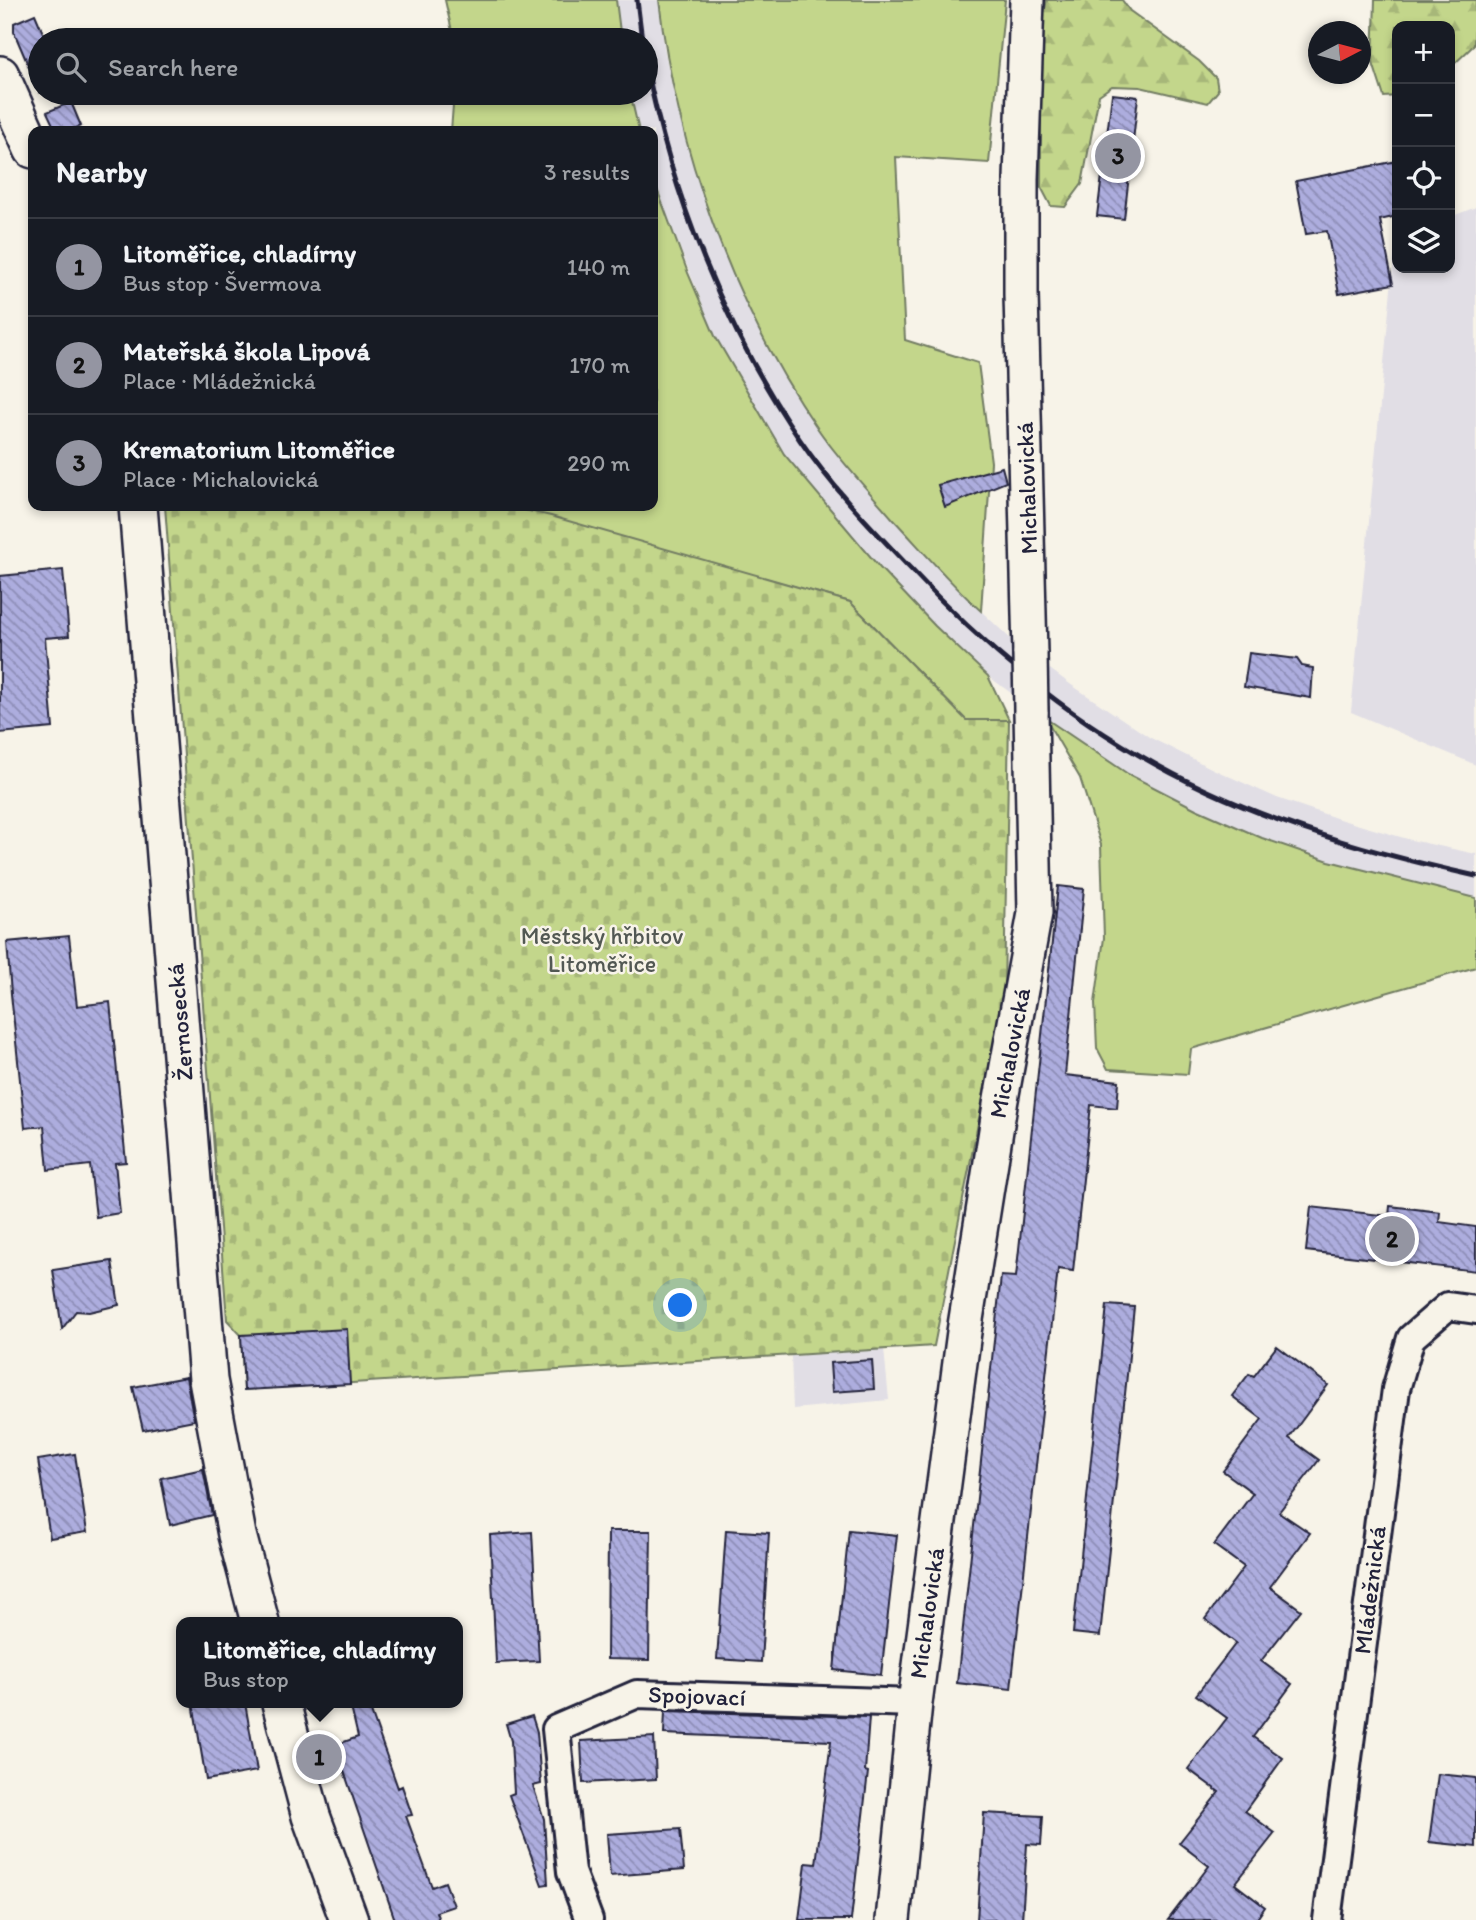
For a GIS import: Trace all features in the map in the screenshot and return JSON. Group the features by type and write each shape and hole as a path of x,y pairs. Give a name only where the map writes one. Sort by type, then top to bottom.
{"main road":[{"path":"0,75 28,138"},
{"name":"Žernosecká","path":"138,511 208,1380 237,1535 259,1617"},
{"path":"282,1708 311,1816 349,1920"}],"street":[{"name":"Michalovická","path":"892,1920 915,1703 964,1332 1000,1105 1035,913 1021,293 1021,180 1027,0"},
{"name":"Mládežnická","path":"1327,1920 1396,1390 1411,1338 1448,1306 1476,1310"},
{"name":"Spojovací","path":"589,1920 571,1872 556,1729 638,1694 915,1703"}],"shaded area":[{"path":"616,0 659,0 664,47 676,104 697,177 753,317 819,430 863,485 965,596 1015,643 1149,737 1277,798 1411,840 1476,854 1476,898 1329,861 1262,838 1196,809 1128,773 1045,718 988,676 935,627 831,512 784,454 715,336 658,193 658,126 638,126 632,105 658,105 658,28 620,28"},
{"path":"1476,207 1476,765 1351,712 1393,273 1455,273 1455,215"},
{"path":"884,1349 889,1400 793,1409 791,1356"}],"green space":[{"path":"445,0 616,0 620,28 451,28"},
{"path":"659,0 1005,0 989,163 896,157 905,340 978,363 991,462 981,611 925,554 835,452 787,382 760,331 713,224 694,168 667,56"},
{"path":"1047,0 1122,0 1130,11 1199,61 1216,78 1218,91 1208,103 1140,87 1112,86 1099,95 1082,184 1065,207 1051,206 1041,187 1041,25"},
{"path":"1375,0 1476,0 1474,45 1455,63 1455,21 1392,21 1392,96 1384,97 1373,63"},
{"path":"453,105 633,105 638,126 451,126"},
{"path":"658,192 715,336 784,454 880,568 935,626 988,676 1009,720 966,720 850,602 525,511 658,511"},
{"name":"Městský hřbitov Litoměřice","path":"165,511 529,511 551,516 850,602 966,720 1009,720 1004,992 934,1346 244,1390 241,1335 227,1320"},
{"path":"1045,718 1128,774 1196,809 1262,838 1329,861 1476,898 1476,967 1191,1049 1188,1074 1108,1069 1097,1048 1095,1003 1104,938 1101,845 1080,778"}],"building":[{"path":"35,14 41,28 28,28 28,65 14,32 14,23"},
{"path":"1112,94 1138,97 1124,219 1097,216"},
{"path":"64,105 72,105 81,126 54,126 47,112"},
{"path":"1392,162 1392,217 1380,220 1393,284 1339,294 1327,231 1306,234 1296,181"},
{"path":"1002,467 1006,482 945,507 938,485"},
{"path":"63,570 69,636 45,638 53,728 0,733 0,576"},
{"path":"1249,653 1297,659 1302,666 1313,668 1311,698 1244,687"},
{"path":"1058,886 1084,889 1065,1075 1119,1081 1117,1108 1091,1105 1073,1271 1058,1269 1011,1689 957,1683 1001,1276 1016,1277"},
{"path":"69,936 77,1006 110,1002 126,1162 115,1163 120,1213 96,1217 90,1165 48,1170 44,1126 25,1128 11,994 7,942"},
{"path":"1390,1206 1440,1212 1439,1222 1476,1227 1476,1271 1306,1251 1311,1207 1389,1216"},
{"path":"112,1261 119,1305 89,1312 76,1311 62,1329 53,1270"},
{"path":"1107,1305 1134,1307 1100,1636 1073,1633"},
{"path":"347,1329 350,1384 244,1390 241,1335"},
{"path":"1277,1346 1328,1385 1289,1438 1319,1460 1279,1512 1310,1533 1270,1587 1301,1610 1261,1661 1292,1684 1253,1737 1283,1758 1245,1811 1275,1833 1235,1884 1265,1907 1256,1920 1168,1920 1209,1866 1179,1843 1219,1792 1188,1769 1227,1718 1196,1695 1236,1643 1205,1619 1244,1567 1214,1545 1253,1493 1223,1471 1262,1419 1232,1396 1249,1374 1254,1376"},
{"path":"872,1360 874,1389 832,1392 830,1363"},
{"path":"186,1377 194,1420 143,1430 133,1387"},
{"path":"75,1454 87,1532 50,1538 38,1460"},
{"path":"203,1469 212,1515 170,1525 161,1478"},
{"path":"726,1530 769,1533 761,1662 717,1659"},
{"path":"849,1530 897,1535 881,1675 834,1670"},
{"path":"608,1531 651,1531 649,1660 607,1659"},
{"path":"532,1532 539,1661 496,1663 490,1535"},
{"path":"194,1708 246,1708 257,1771 206,1780"},
{"path":"351,1708 370,1708 398,1788 402,1786 412,1815 406,1816 432,1887 445,1882 454,1906 436,1912 439,1920 395,1920 335,1745 358,1737"},
{"path":"665,1711 869,1717 865,1771 868,1772 851,1920 799,1920 806,1863 816,1864 831,1741 664,1734"},
{"path":"532,1716 537,1732 541,1784 533,1786 544,1819 548,1884 542,1885 509,1795 514,1793 511,1741 506,1724"},
{"path":"654,1737 656,1779 583,1783 581,1741"},
{"path":"1438,1774 1476,1778 1476,1847 1429,1842"},
{"path":"984,1813 1043,1816 1041,1845 1027,1844 1022,1920 977,1920"},
{"path":"680,1829 684,1870 610,1876 607,1834"}],"railway":[{"path":"637,0 640,28"},
{"path":"655,105 670,162 704,259 725,307 773,397 800,440 838,490 961,620 1017,670 1076,715 1178,777 1302,829 1388,855 1476,876"}],"place":[{"name":"Krematorium Litoměřice","path":"1118,156"},
{"name":"Mateřská škola Lipová","path":"1392,1239"},
{"name":"Litoměřice, chladírny","path":"319,1757"}]}
